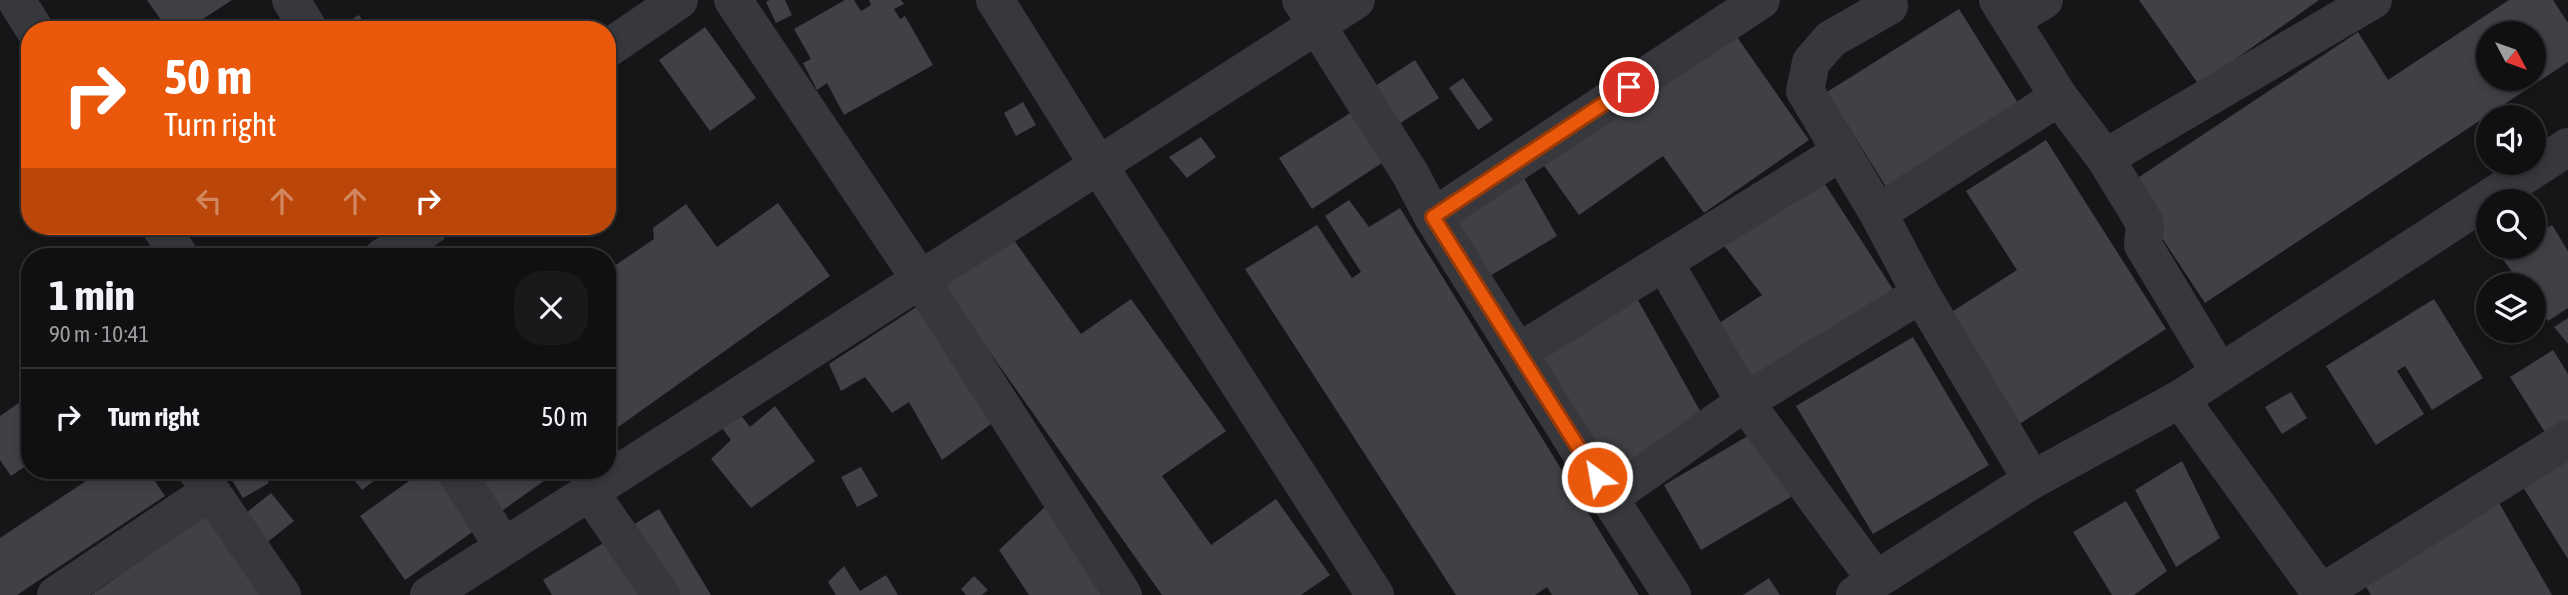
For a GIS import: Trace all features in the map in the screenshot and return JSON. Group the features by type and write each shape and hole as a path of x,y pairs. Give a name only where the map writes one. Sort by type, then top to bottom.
{"street":[{"path":"16,0 29,21"},
{"path":"291,0 304,21"},
{"path":"616,43 679,0"},
{"path":"733,0 920,279 1123,595"},
{"path":"995,0 1375,595"},
{"path":"616,474 1099,166 1309,13 1356,0"},
{"path":"1433,217 1761,0"},
{"path":"2105,158 2373,0"},
{"path":"1891,2 1831,39 1811,62 1805,91 2032,480"},
{"path":"2018,6 2059,96 2105,158 2144,224 2143,245 2220,373"},
{"path":"1309,13 1411,175 1433,217 1672,595"},
{"path":"1878,212 2059,96"},
{"path":"1664,262 1745,402 1865,587 2032,480 2220,373 2568,147"},
{"path":"1519,352 1841,152"},
{"path":"397,248 416,235"},
{"path":"1609,498 1745,402 1921,293"},
{"path":"2180,398 2320,594 2568,439"},
{"path":"460,479 504,547"},
{"path":"429,595 608,479"},
{"path":"56,595 204,481 282,595"},
{"path":"589,491 661,595"}],"building":[{"path":"147,0 232,0 200,21 162,21"},
{"path":"785,0 792,15 776,23 766,2"},
{"path":"845,0 854,0 861,11 871,5 869,0 901,0 904,4 894,9 900,19 905,16 933,65 844,115 827,83 817,90 803,63 811,59 794,29"},
{"path":"2139,0 2319,0 2199,85"},
{"path":"2509,0 2553,0 2568,23 2568,62 2546,77 2546,21 2477,21"},
{"path":"1959,9 2018,103 1886,187 1827,92"},
{"path":"359,15 363,21 349,21"},
{"path":"2476,22 2476,91 2524,91 2503,105 2476,105 2476,123 2205,303 2127,185 2358,32 2388,80"},
{"path":"705,27 756,98 710,131 659,60"},
{"path":"1730,27 1809,140 1704,213 1663,156 1579,215 1540,160"},
{"path":"1415,60 1439,98 1399,124 1375,86"},
{"path":"1463,78 1493,120 1478,130 1449,88"},
{"path":"1023,102 1036,125 1016,136 1004,113"},
{"path":"1355,110 1385,161 1312,209 1279,158"},
{"path":"1201,137 1216,157 1187,178 1169,157"},
{"path":"2046,140 2166,329 2018,425 1947,315 2017,270 1966,191"},
{"path":"1521,173 1557,236 1478,283 1442,220"},
{"path":"1821,178 1894,291 1743,382 1707,331 1762,295 1719,239"},
{"path":"1349,200 1369,227 1400,208 1639,595 1552,595 1547,587 1535,595 1456,595 1245,269 1317,225 1352,278 1361,272 1325,216"},
{"path":"778,203 830,276 616,429 616,265 654,239 653,228 686,204 717,247"},
{"path":"2552,225 2568,251 2568,308 2548,321 2546,273 2513,273 2502,259 2546,259 2546,229"},
{"path":"1011,236 1081,334 1131,299 1226,431 1162,476 1211,545 1276,499 1330,575 1301,595 1162,595 942,285"},
{"path":"1634,293 1703,416 1603,480 1532,362"},
{"path":"2434,299 2483,378 2432,410 2405,366 2397,371 2424,414 2376,445 2326,366"},
{"path":"924,302 995,421 942,460 909,402 892,413 865,377 841,391 829,364"},
{"path":"2568,318 2568,344 2554,327"},
{"path":"1913,337 1989,465 1873,534 1796,406"},
{"path":"2553,350 2568,374 2568,439 2555,448 2510,377"},
{"path":"2291,392 2307,418 2282,434 2265,407"},
{"path":"21,401 21,469 11,476 0,460 0,416"},
{"path":"775,406 815,461 751,508 711,459 731,440 722,428 739,413 750,427"},
{"path":"1753,433 1791,497 1701,550 1664,485"},
{"path":"2568,444 2568,559 2516,476"},
{"path":"2182,461 2220,538 2176,567 2135,490"},
{"path":"861,467 878,496 857,507 841,477"},
{"path":"89,479 153,479 165,496 17,595 0,595 0,538"},
{"path":"231,479 266,479 269,483 243,498"},
{"path":"353,479 376,479 362,490"},
{"path":"412,479 547,479 405,580 360,516"},
{"path":"2491,489 2552,595 2371,595 2355,568"},
{"path":"271,493 294,521 264,545 241,517"},
{"path":"2126,501 2167,571 2134,595 2112,595 2073,532"},
{"path":"1046,506 1108,595 1029,595 999,550"},
{"path":"659,509 711,595 552,595 543,580"},
{"path":"208,514 264,595 91,595"},
{"path":"844,566 860,591 886,575 898,595 836,595 828,582"},
{"path":"974,576 988,590 982,595 966,595 961,589"},
{"path":"1769,578 1780,595 1743,595"}],"route":[{"path":"1597,477 1433,217 1629,87"}]}
